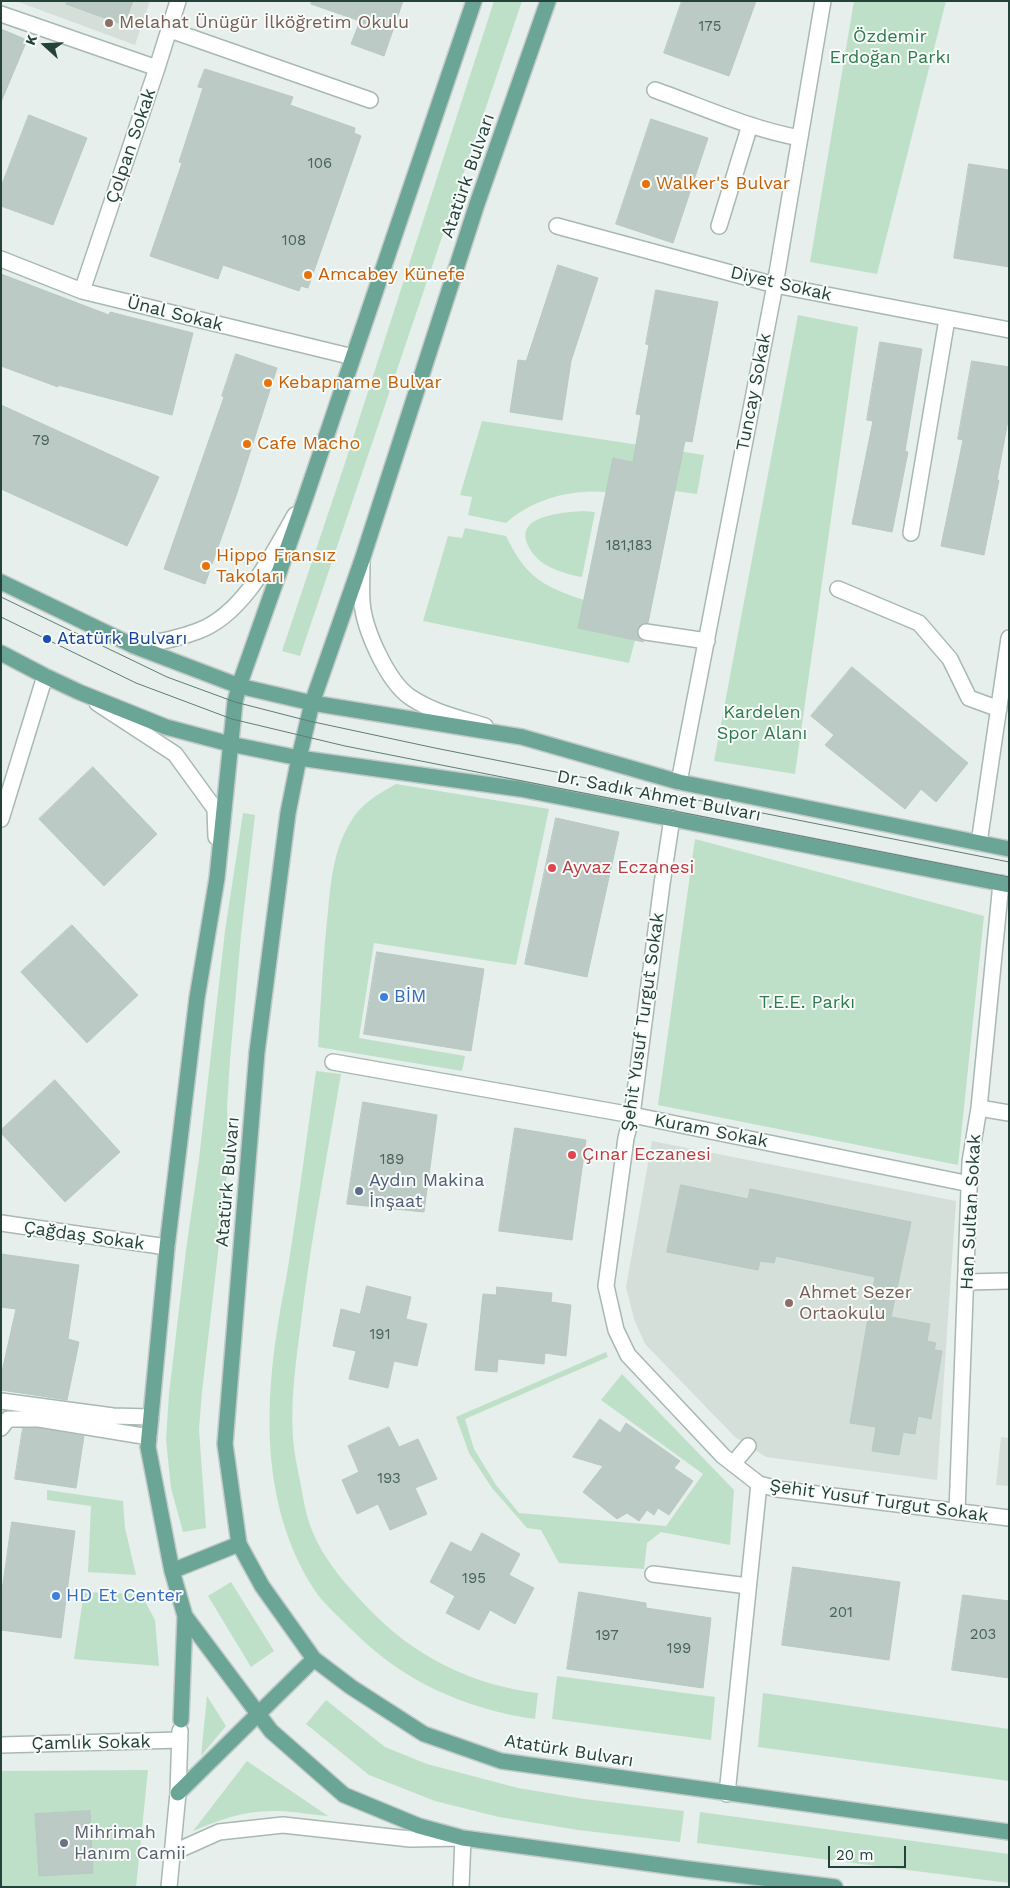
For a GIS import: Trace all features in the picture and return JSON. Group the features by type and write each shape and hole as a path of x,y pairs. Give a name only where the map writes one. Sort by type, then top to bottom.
{"main road":[{"path":"181,1720 185,1616 172,1571 148,1447 167,1247 197,998 217,878 232,719 238,686 305,499 474,1"},
{"name":"Atatürk Bulvarı","path":"548,1 477,204 362,560 312,703 288,813 257,1052 225,1444 240,1544 262,1586 314,1659 351,1687 424,1734 501,1761 1009,1832"},
{"name":"Dr. Sadık Ahmet Bulvarı","path":"1,582 134,646 238,686 312,703 522,737 680,782 1009,849"},
{"name":"Dr. Sadık Ahmet Bulvarı","path":"1,653 79,692 166,727 230,744 299,758 520,789 1005,884"},
{"path":"172,1571 240,1544"},
{"path":"185,1616 271,1732 344,1795 419,1826 463,1838 744,1881 835,1887"},
{"path":"178,1793 314,1659"}],"street":[{"name":"Çolpan Sokak","path":"82,291 170,30 178,1"},
{"name":"Tuncay Sokak","path":"680,782 774,285 823,1"},
{"path":"1,14 157,68"},
{"path":"170,30 370,100"},
{"path":"655,90 750,125 800,138"},
{"path":"719,226 750,125"},
{"name":"Diyet Sokak","path":"557,226 774,285 1009,330"},
{"name":"Ünal Sokak","path":"1,259 82,291 353,357"},
{"path":"911,533 947,319"},
{"path":"134,646 164,641 200,631 229,612 262,572 305,499"},
{"path":"362,560 362,603 367,627 390,674 408,696 436,712 522,737"},
{"path":"838,589 920,622 950,659 968,698 999,708"},
{"path":"646,632 707,641"},
{"path":"980,843 1009,638"},
{"path":"1,819 45,676"},
{"path":"79,692 175,754 181,761 216,809 217,878"},
{"name":"Şehit Yusuf Turgut Sokak","path":"672,818 632,1115 626,1138 606,1286 616,1330 628,1355 723,1456 759,1484 777,1489 1009,1518"},
{"name":"Han Sultan Sokak","path":"957,1512 970,1162 1002,943 1005,884"},
{"name":"Kuram Sokak","path":"333,1062 632,1115 970,1184"},
{"path":"979,1108 1009,1113"},
{"name":"Çağdaş Sokak","path":"1,1223 167,1247"},
{"path":"966,1282 1009,1281"},
{"path":"1,1401 113,1416 151,1417"},
{"path":"1,1428 8,1419 39,1419 149,1437"},
{"path":"733,1464 748,1446"},
{"path":"727,1794 759,1484"},
{"path":"653,1574 748,1586"},
{"path":"169,1887 178,1793 181,1720"},
{"name":"Çamlık Sokak","path":"1,1745 180,1740"},
{"path":"172,1853 219,1832 283,1825 410,1839 463,1838 461,1887"}],"shaded area":[{"name":"Melahat Ünügür İlköğretim Okulu","path":"16,1 150,1 135,45"},
{"name":"Ahmet Sezer Ortaokulu","path":"652,1141 956,1201 937,1480 766,1457 735,1437 645,1344 634,1319 626,1287"},
{"path":"1001,1437 1009,1438 1009,1486 996,1485"}],"green space":[{"path":"494,1 522,1 300,656 282,651 344,466"},
{"name":"Özdemir Erdoğan Parkı","path":"854,1 946,1 877,274 810,262"},
{"name":"Kardelen Spor Alanı","path":"798,315 858,327 795,774 714,761"},
{"path":"482,421 704,455 697,494 675,491 679,471 614,458 607,492 580,492 553,497 528,508 506,523 468,515 472,497 460,495"},
{"path":"583,511 595,512 582,577 559,571 542,562 533,554 525,537 528,527 538,519 554,514"},
{"path":"465,528 506,536 513,550 528,571 557,590 584,600 579,628 635,640 629,663 423,621 448,536 462,538"},
{"path":"396,784 549,809 516,965 374,943 359,1038 465,1056 462,1071 318,1047 326,928 332,876 340,843 359,810 376,796"},
{"path":"243,813 255,815 241,935 230,1060 227,1107 229,1157 199,1429 206,1528 183,1532 171,1488 166,1440 169,1394 199,1159 225,931"},
{"name":"T.E.E. Parkı","path":"695,839 984,916 958,1165 658,1105"},
{"path":"316,1071 341,1074 311,1248 294,1388 292,1421 294,1450 312,1531 320,1548 334,1569 360,1600 394,1632 431,1658 472,1677 493,1684 538,1693 535,1719 484,1708 436,1690 413,1678 371,1648 314,1590 295,1553 283,1522 271,1457 270,1390 273,1357 293,1237"},
{"path":"606,1352 608,1357 465,1419 474,1449 496,1485 519,1513 666,1526 703,1474 601,1400 622,1374 734,1490 730,1545 661,1532 647,1543 644,1569 559,1563 541,1530 527,1528 492,1488 469,1453 456,1417"},
{"path":"47,1490 123,1501 125,1528 136,1575 88,1572 91,1506 47,1500"},
{"path":"231,1582 274,1651 251,1667 208,1596"},
{"path":"84,1592 141,1594 155,1620 159,1666 74,1659"},
{"path":"557,1676 715,1697 711,1740 552,1719"},
{"path":"763,1693 1009,1729 1009,1781 758,1747"},
{"path":"207,1696 226,1726 201,1756"},
{"path":"326,1700 385,1747 427,1764 518,1788 584,1799 684,1811 680,1842 578,1830 499,1817 435,1801 369,1775 306,1724"},
{"path":"247,1761 328,1816 283,1811 255,1812 224,1819 193,1831"},
{"path":"148,1770 136,1887 1,1887 1,1771"},
{"path":"700,1812 1009,1854 1009,1883 697,1843"}],"building":[{"path":"67,1 133,1 124,25 66,4"},
{"path":"312,1 403,1 384,56 351,44 360,21 311,4"},
{"path":"682,1 756,1 729,76 664,53"},
{"path":"1,29 27,40 1,102"},
{"path":"205,69 293,97 290,105 355,128 354,133 361,136 308,288 301,286 299,291 223,265 218,279 150,256 182,163 179,162 203,88 198,87"},
{"path":"29,115 87,138 53,225 1,206 1,187"},
{"path":"651,119 708,138 673,243 616,224"},
{"path":"969,164 1009,170 1009,267 954,258"},
{"path":"558,265 598,278 571,361 562,420 510,412 518,360 526,361"},
{"path":"1,274 109,315 110,312 193,333 172,415 58,385 58,387 1,366"},
{"path":"656,290 718,302 692,442 685,441 648,623 642,624 637,630 638,636 644,642 578,628 613,458 633,462 641,415 636,414 649,345 646,344"},
{"path":"880,342 922,349 905,451 908,452 892,532 852,524 873,421 867,420"},
{"path":"236,354 277,368 236,496 205,584 164,569 224,397 222,396"},
{"path":"972,361 1009,367 1009,415 997,480 999,480 984,555 941,546 963,440 958,439"},
{"path":"1,405 159,477 127,546 1,489"},
{"path":"852,667 968,763 936,802 921,789 905,809 825,745 834,735 811,716"},
{"path":"93,767 157,834 104,886 39,819"},
{"path":"556,818 619,832 587,977 525,964"},
{"path":"72,925 138,995 87,1043 21,972"},
{"path":"377,952 484,969 471,1051 364,1034"},
{"path":"55,1080 120,1152 65,1202 1,1133 1,1130"},
{"path":"363,1102 437,1115 424,1212 347,1204"},
{"path":"515,1128 586,1140 572,1240 499,1231"},
{"path":"681,1185 748,1199 750,1189 911,1222 891,1317 930,1324 927,1341 936,1343 934,1350 942,1351 931,1419 918,1416 915,1434 903,1432 899,1455 872,1451 876,1427 850,1423 875,1277 776,1256 774,1263 760,1261 758,1270 667,1252"},
{"path":"1,1254 79,1265 68,1339 79,1342 67,1400 1,1390 1,1376 16,1309 1,1307"},
{"path":"367,1286 411,1297 406,1319 427,1324 417,1366 394,1361 388,1388 349,1379 356,1351 333,1346 341,1309 360,1314"},
{"path":"497,1287 552,1293 551,1302 571,1305 566,1356 545,1353 544,1364 498,1359 497,1372 475,1370 483,1294 496,1295"},
{"path":"600,1419 620,1433 626,1423 680,1461 674,1468 693,1481 669,1515 658,1508 654,1515 647,1510 639,1521 627,1513 617,1519 583,1492 603,1466 573,1457"},
{"path":"389,1427 399,1447 418,1439 437,1479 415,1488 427,1514 390,1530 378,1504 357,1514 342,1480 359,1472 348,1446"},
{"path":"23,1428 38,1428 84,1436 76,1488 15,1479"},
{"path":"12,1522 75,1531 61,1638 1,1630 1,1598"},
{"path":"482,1533 520,1554 509,1575 534,1588 515,1624 490,1610 479,1630 446,1613 455,1596 430,1582 451,1542 471,1552"},
{"path":"793,1567 900,1582 889,1660 782,1645"},
{"path":"579,1592 646,1603 646,1608 711,1618 703,1688 567,1669"},
{"path":"963,1595 1009,1601 1009,1678 952,1670"},
{"name":"Mihrimah Hanım Camii","path":"90,1811 93,1873 39,1876 35,1814"}],"tram line":[{"path":"1,597 167,677 235,702 309,721 435,748 1009,862"},
{"path":"1,617 136,683 232,719 345,746 1009,877"}],"place":[{"name":"Melahat Ünügür İlköğretim Okulu","path":"109,23"},
{"name":"Walker's Bulvar","path":"646,184"},
{"name":"Amcabey Künefe","path":"308,275"},
{"name":"Kebapname Bulvar","path":"268,383"},
{"name":"Cafe Macho","path":"247,444"},
{"name":"Hippo Fransız Takoları","path":"206,566"},
{"name":"Atatürk Bulvarı","path":"47,639"},
{"name":"Ayvaz Eczanesi","path":"552,868"},
{"name":"BİM","path":"384,997"},
{"name":"Çınar Eczanesi","path":"572,1155"},
{"name":"Aydın Makina İnşaat","path":"359,1191"},
{"name":"Ahmet Sezer Ortaokulu","path":"789,1303"},
{"name":"HD Et Center","path":"56,1596"},
{"name":"Mihrimah Hanım Camii","path":"64,1843"}]}
